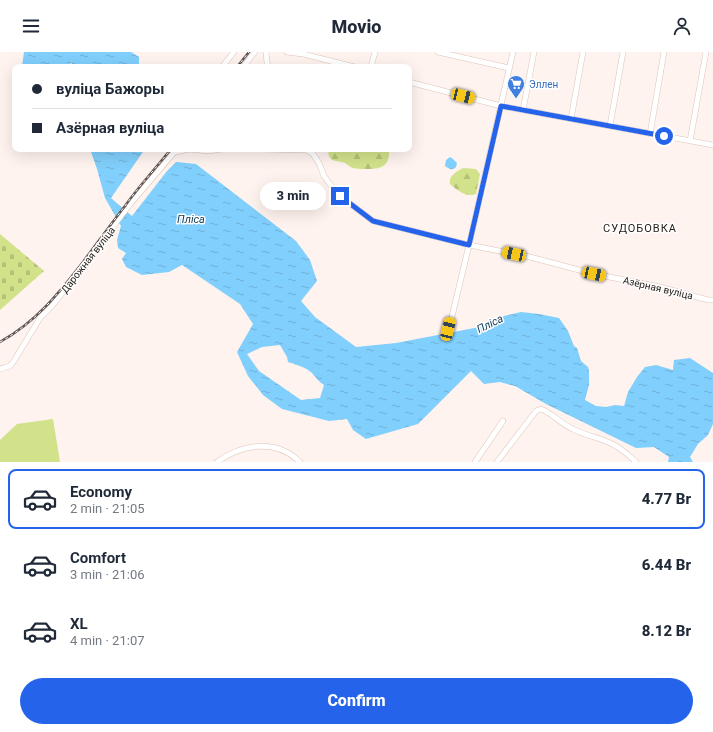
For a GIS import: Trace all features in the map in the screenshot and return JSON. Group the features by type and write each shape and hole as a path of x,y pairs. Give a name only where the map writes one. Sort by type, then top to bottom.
{"street":[{"path":"224,64 234,52"},
{"path":"245,64 255,52"},
{"path":"266,52 267,64"},
{"path":"287,52 302,53 343,64"},
{"path":"372,64 376,52"},
{"path":"438,52 509,68"},
{"path":"448,329 469,245 513,52"},
{"path":"523,110 534,52"},
{"path":"571,119 583,52"},
{"path":"610,126 623,52"},
{"path":"650,134 664,52"},
{"path":"690,141 706,52"},
{"path":"412,83 501,106 713,145"},
{"name":"Дарожная вуліца","path":"0,369 10,366 40,318 63,292 128,206 175,152"},
{"name":"Азёрная вуліца","path":"309,152 313,154 324,176 335,192 373,221 469,245 530,257 594,274 660,287 713,300"},
{"path":"497,462 536,411 541,409 563,424 575,430 619,447 636,462"},
{"path":"475,462 503,422"},
{"path":"217,462 235,452 251,446 266,446 284,450 300,462"}],"green space":[{"path":"328,152 389,152 387,162 382,167 373,169 353,168 345,163 331,159"},
{"path":"463,168 476,169 480,174 476,194 465,194 450,184 450,179 452,176"},
{"path":"0,234 44,271 0,310"},
{"path":"53,419 60,462 0,462 0,440 17,424"}],"water":[{"path":"24,52 131,52 139,57 139,64 22,64"},
{"name":"Пліса","path":"91,152 143,152 111,198 132,216 167,171 176,162 196,164 296,241 310,260 317,281 301,301 315,317 356,347 396,343 490,325 504,316 521,312 559,318 568,331 574,346 577,348 581,361 588,367 589,385 585,400 596,406 624,406 628,392 645,367 656,365 673,370 674,360 690,358 713,373 713,424 708,435 698,444 690,457 693,462 668,462 669,457 654,447 636,448 546,404 515,386 500,382 484,384 471,371 418,424 366,439 353,430 347,419 329,421 282,409 263,395 248,376 237,352 253,324 240,304 182,265 169,272 142,275 126,267 122,259 126,253 118,248 117,240 121,226 105,198","holes":["280,345 287,357 288,362 307,369 324,385 320,398 301,400 259,371 247,354 262,347"]},
{"path":"450,157 457,163 456,167 452,169 445,166 446,160"}],"railway":[{"path":"239,64 249,52"},
{"path":"0,342 36,316 56,296 136,191 168,152"}],"place":[{"name":"Эллен","path":"516,99"}],"district":[{"name":"СУДОБОВКА","path":"640,228"}],"route":[{"path":"340,196 373,221 469,245 501,106 664,136"}]}
